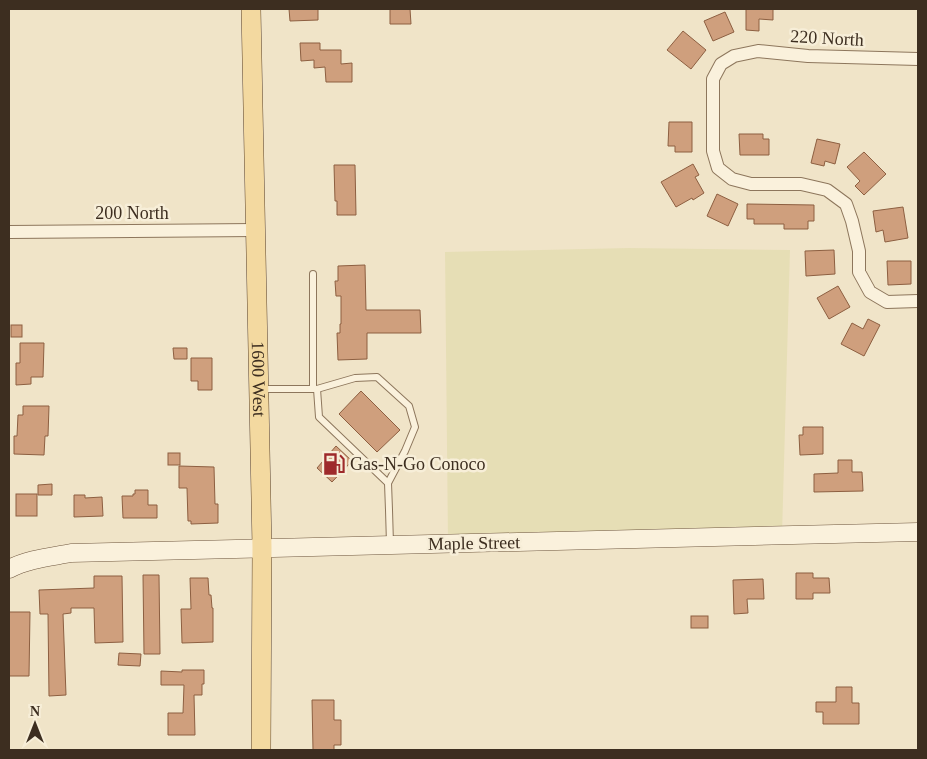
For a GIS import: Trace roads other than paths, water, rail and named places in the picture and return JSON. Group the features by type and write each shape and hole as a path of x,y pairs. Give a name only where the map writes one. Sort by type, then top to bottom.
{"main road":[{"name":"1600 West","path":"251,9 262,547 261,750"},
{"name":"Maple Street","path":"9,569 30,561 71,553 918,532"}],"street":[{"name":"220 North","path":"918,59 808,56 758,51 734,56 721,64 713,79 713,151 718,168 732,179 751,184 801,184 827,190 846,204 859,251 859,272 870,292 887,302 918,301"},
{"name":"200 North","path":"9,232 255,230"}],"lane":[{"path":"313,274 315,389 319,418 388,483"},
{"path":"259,389 315,389 355,378 377,377 409,406 415,427 388,483 390,545"}],"place":[{"name":"Gas-N-Go Conoco","path":"334,464"}]}
